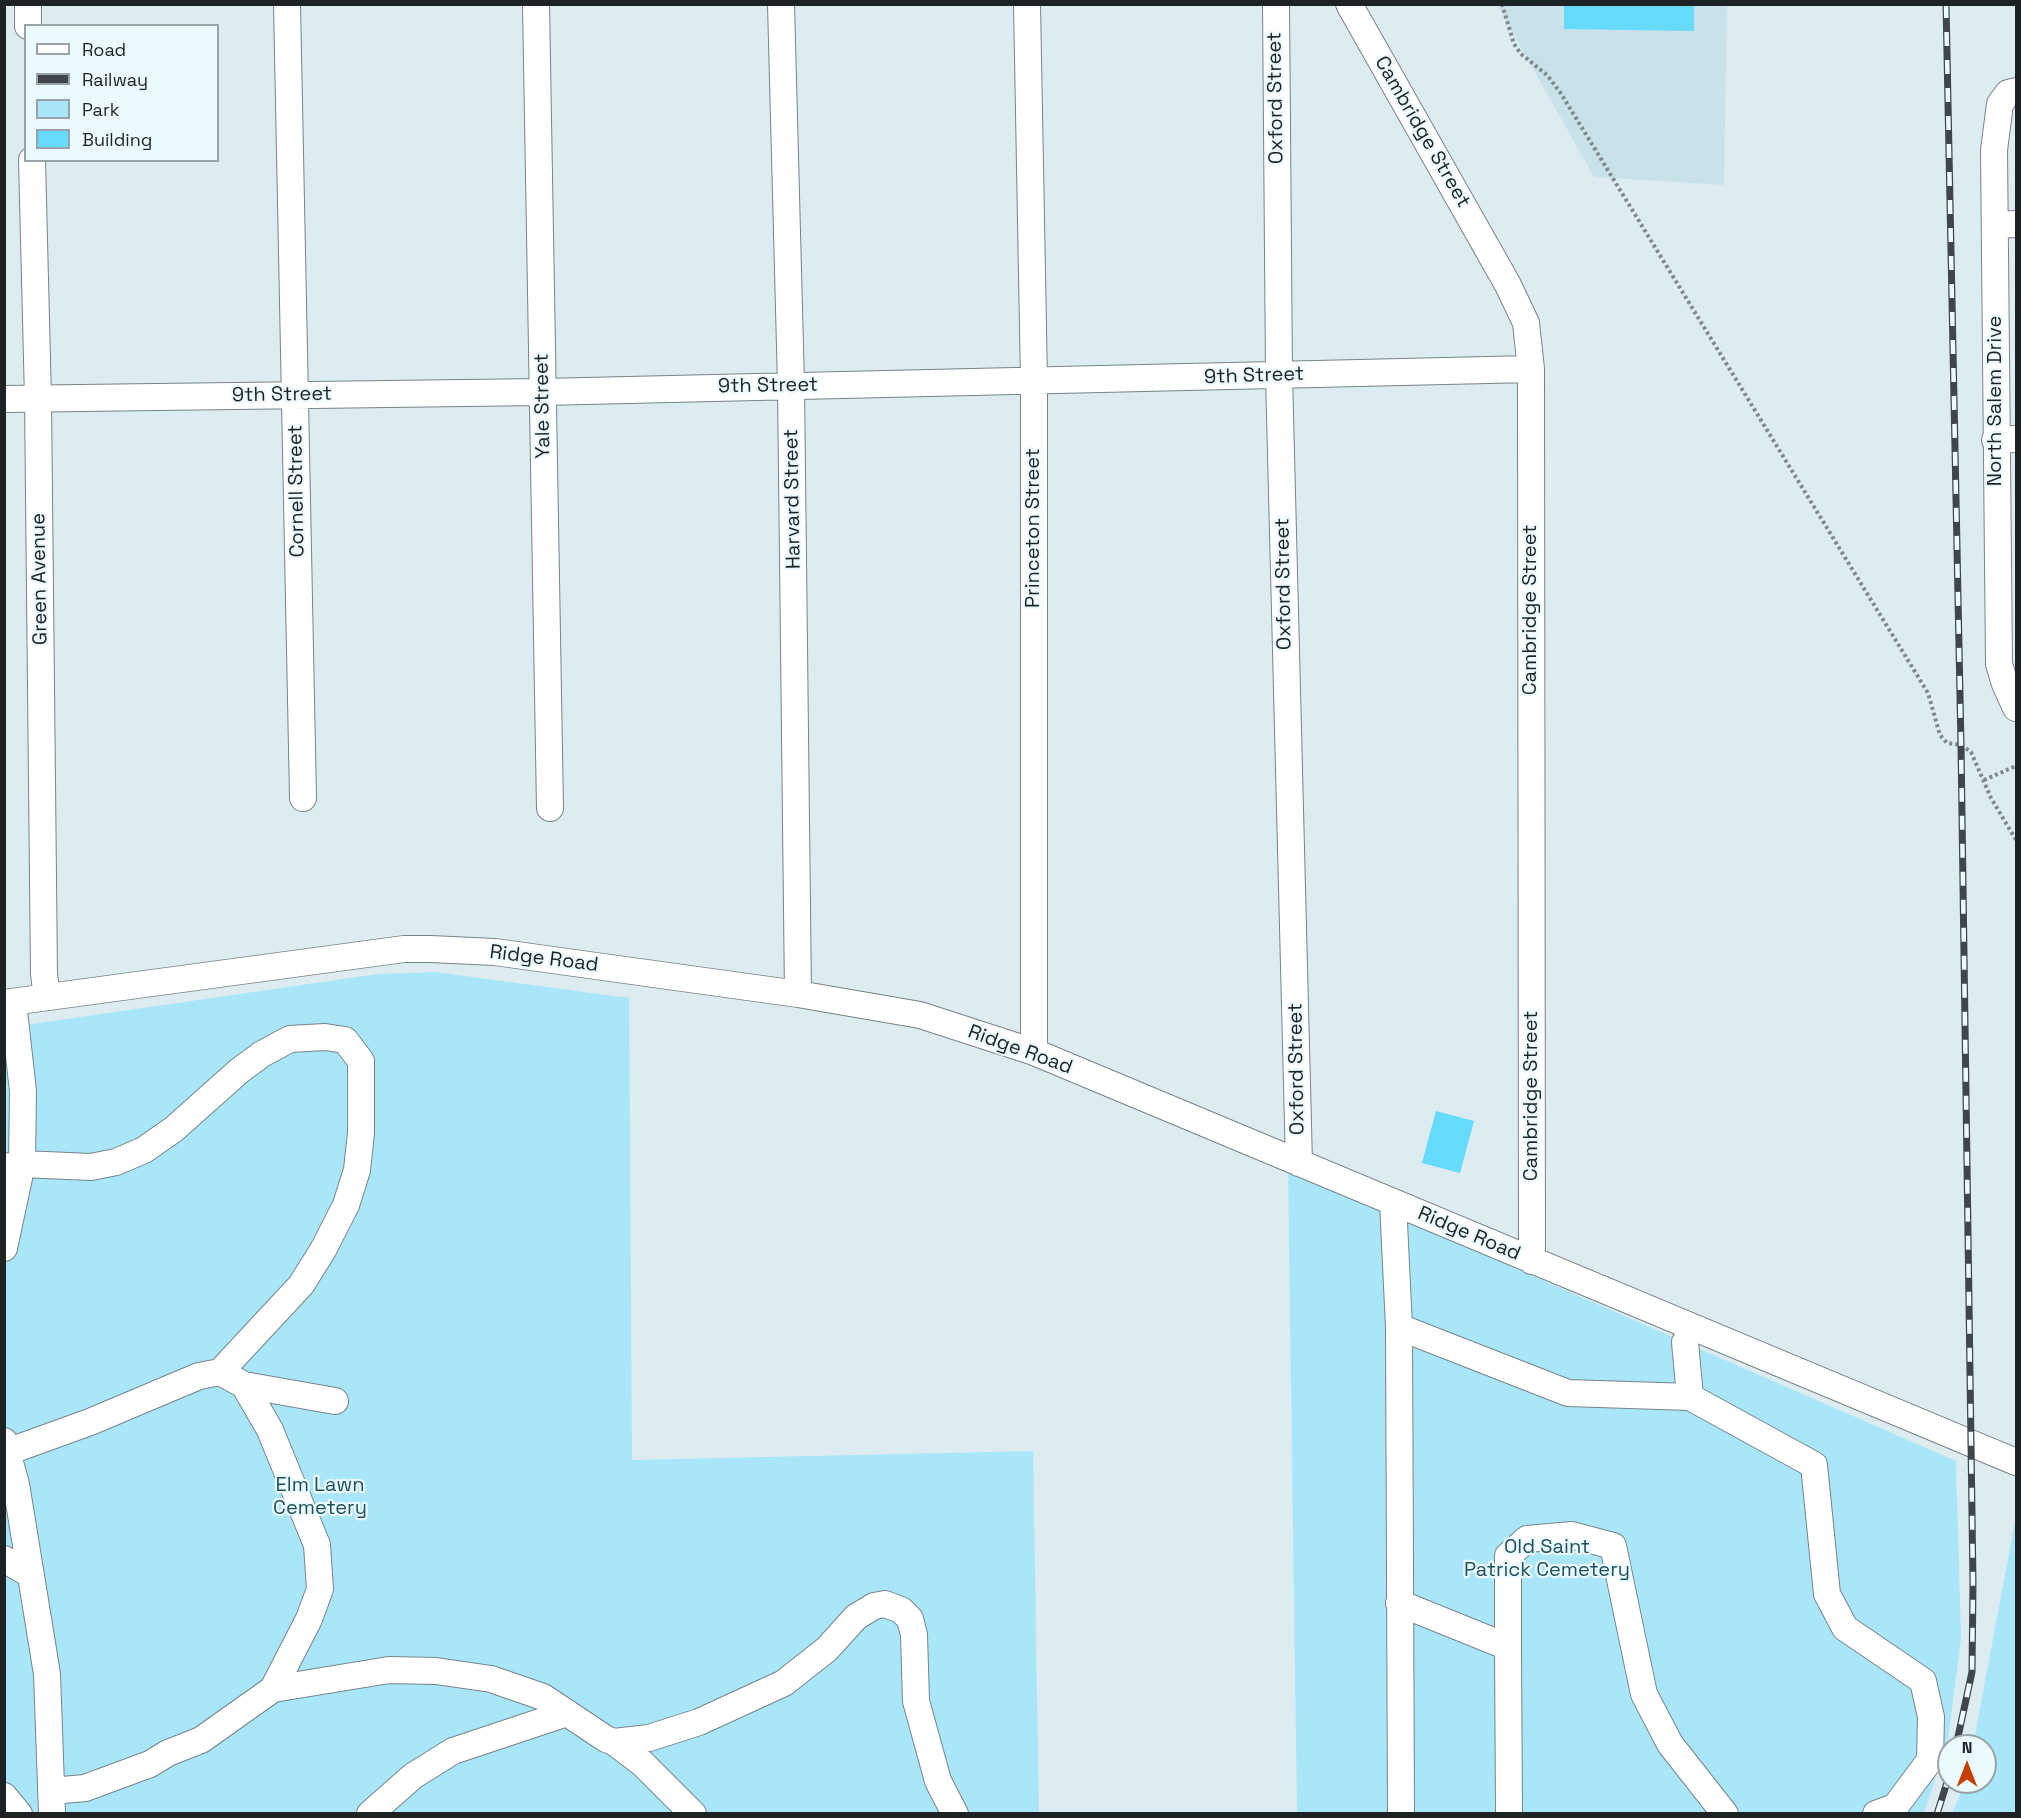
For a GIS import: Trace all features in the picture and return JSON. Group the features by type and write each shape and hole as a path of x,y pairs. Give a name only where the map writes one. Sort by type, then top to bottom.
{"street":[{"path":"28,4 28,24"},
{"name":"Cornell Street","path":"286,4 303,798"},
{"name":"Yale Street","path":"536,4 550,808"},
{"name":"Harvard Street","path":"781,4 791,385 798,994"},
{"name":"Princeton Street","path":"1027,4 1034,382 1034,1052"},
{"name":"Oxford Street","path":"1276,4 1279,375 1299,1162"},
{"name":"Cambridge Street","path":"1349,4 1509,285 1526,323 1531,369 1532,1261"},
{"name":"North Salem Drive","path":"2012,92 2000,104 1996,124 2006,224 2006,440 1999,664 2016,708"},
{"name":"Green Avenue","path":"32,162 38,399 44,974 47,997"},
{"name":"9th Street","path":"4,399 542,392 1531,369"},
{"name":"Ridge Road","path":"9,1002 404,948 495,951 798,994 920,1015 1034,1052 2016,1462"},
{"path":"4,1248 23,1091 9,1002"},
{"path":"13,1166 91,1167 116,1162 144,1150 174,1129 239,1071 290,1039 325,1037 345,1040 361,1061 361,1133 357,1170 346,1205 323,1250 301,1285 220,1372 199,1376 90,1422 6,1447 16,1484 47,1674 51,1802 150,1764 168,1753 201,1740 273,1689 390,1670 436,1671 491,1679 543,1697 615,1742 642,1763 693,1814"},
{"path":"1393,1202 1399,1327 1401,1814"},
{"path":"1399,1327 1568,1393 1690,1397 1814,1465 1827,1594 1845,1628 1923,1681 1931,1718 1930,1760 1895,1807 1876,1814"},
{"path":"1685,1342 1690,1397"},
{"path":"220,1372 244,1385 335,1401"},
{"path":"244,1385 270,1430 317,1545 320,1589 309,1619 273,1689"},
{"path":"1509,1814 1508,1556 1527,1539 1572,1535 1613,1546 1644,1694 1670,1744 1725,1814"},
{"path":"4,1559 31,1575"},
{"path":"1399,1603 1508,1647"},
{"path":"615,1742 649,1738 699,1722 784,1683 827,1649 856,1617 874,1606 885,1604 901,1610 910,1619 914,1635 916,1701 938,1781 955,1814"},
{"path":"370,1814 413,1776 453,1751 567,1713"},
{"path":"4,1796 20,1814"}],"path":[{"path":"1502,4 1514,44 1521,54 1547,75 1560,92 1928,693 1940,735 1947,743 1961,746 1971,752 1991,798 2016,840"},
{"path":"1984,780 2016,766"}],"shaded area":[{"path":"1497,5 1727,5 1724,185 1594,177"}],"green space":[{"name":"Elm Lawn Cemetery","path":"435,972 629,998 632,1460 1033,1451 1039,1813 5,1813 4,1028 378,974"},
{"name":"Old Saint Patrick Cemetery","path":"1288,1169 1956,1461 1961,1639 1949,1734 1937,1734 1937,1773 1924,1813 1297,1813"},
{"path":"2016,1516 2016,1813 1952,1813 1961,1794 1997,1794 1997,1734 1975,1734"}],"building":[{"path":"1564,4 1694,4 1694,31 1564,29"},
{"path":"1436,1111 1474,1121 1460,1173 1422,1163"}],"railway":[{"path":"1946,4 1961,745 1973,1583 1972,1672 1959,1734"},
{"path":"1937,1814 1943,1794"}]}
